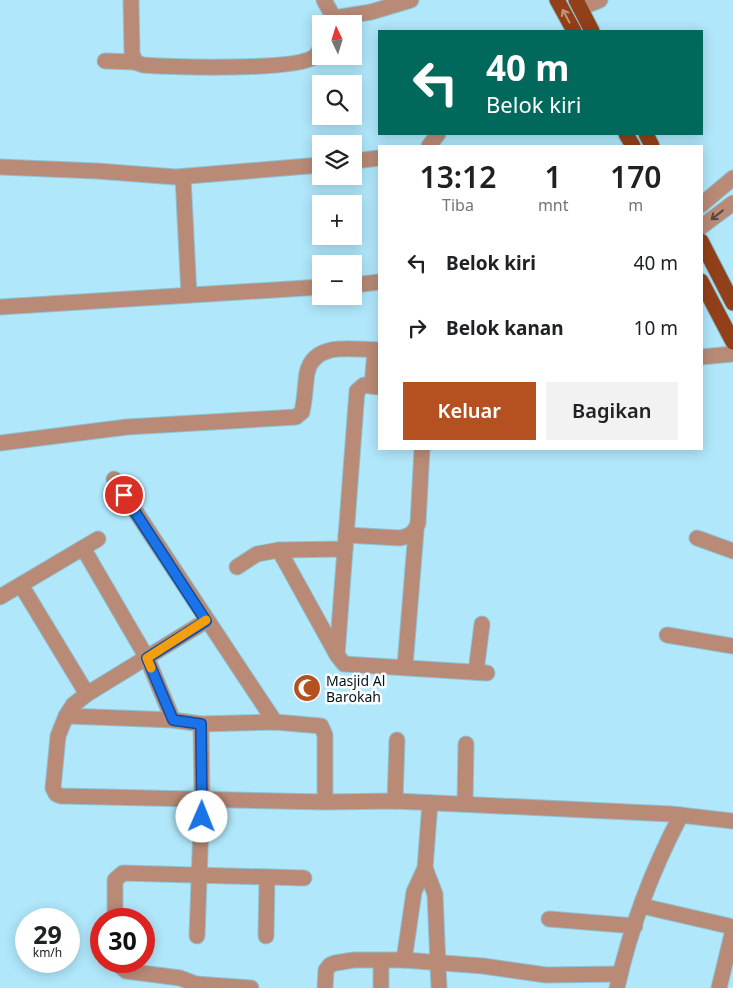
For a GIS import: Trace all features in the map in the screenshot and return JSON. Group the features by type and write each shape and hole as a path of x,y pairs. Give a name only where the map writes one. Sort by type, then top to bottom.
{"main road":[{"path":"557,0 573,30"},
{"path":"578,4 591,30"},
{"path":"703,245 728,279 733,303"},
{"path":"705,297 733,342"}],"street":[{"path":"131,0 132,54 135,62"},
{"path":"324,0 331,15"},
{"path":"359,15 410,0"},
{"path":"578,4 600,0"},
{"path":"105,61 135,62 143,66 168,67 292,63 312,58"},
{"path":"362,160 378,158"},
{"path":"0,167 182,177 312,166"},
{"path":"182,177 190,295"},
{"path":"703,203 731,183"},
{"path":"703,226 733,203"},
{"path":"362,284 378,282"},
{"path":"0,307 312,288"},
{"path":"0,443 127,427 296,417 302,412 308,371 315,358 333,349 377,350 375,386 361,386 357,391 337,655"},
{"path":"703,356 733,354"},
{"path":"405,666 418,523 422,450"},
{"path":"114,479 206,621 275,722"},
{"path":"237,566 257,554 346,542 400,538 408,536 416,530"},
{"path":"697,538 733,551"},
{"path":"0,597 98,539"},
{"path":"83,548 147,658 173,720"},
{"path":"279,550 337,655 344,664 405,666 481,672 482,624"},
{"path":"22,584 87,694"},
{"path":"206,621 87,694 73,705 66,716 58,736 53,788 56,794 61,796 325,802 395,801 681,815 733,821"},
{"path":"667,635 733,646"},
{"path":"66,716 173,720 201,724 275,722 321,726 324,729 325,802"},
{"path":"197,936 202,798 201,724"},
{"path":"395,801 397,740"},
{"path":"465,804 466,744"},
{"path":"404,960 414,892 424,868 430,803"},
{"path":"325,988 326,970 335,963 354,960 404,960 483,966 545,981 619,981 642,906 668,840 681,815"},
{"path":"424,868 435,894 439,988"},
{"path":"115,908 114,887 118,875 130,872 304,878"},
{"path":"266,936 268,877"},
{"path":"642,906 733,928 719,988"},
{"path":"549,919 635,926"},
{"path":"381,961 381,988"},
{"path":"141,973 180,978 196,986 251,988"}],"slow traffic":[{"path":"151,668 147,658 206,620"}],"place":[{"name":"Masjid Al Barokah","path":"307,688"}],"route":[{"path":"124,495 206,621 147,658 173,720 201,724 202,817"}]}
